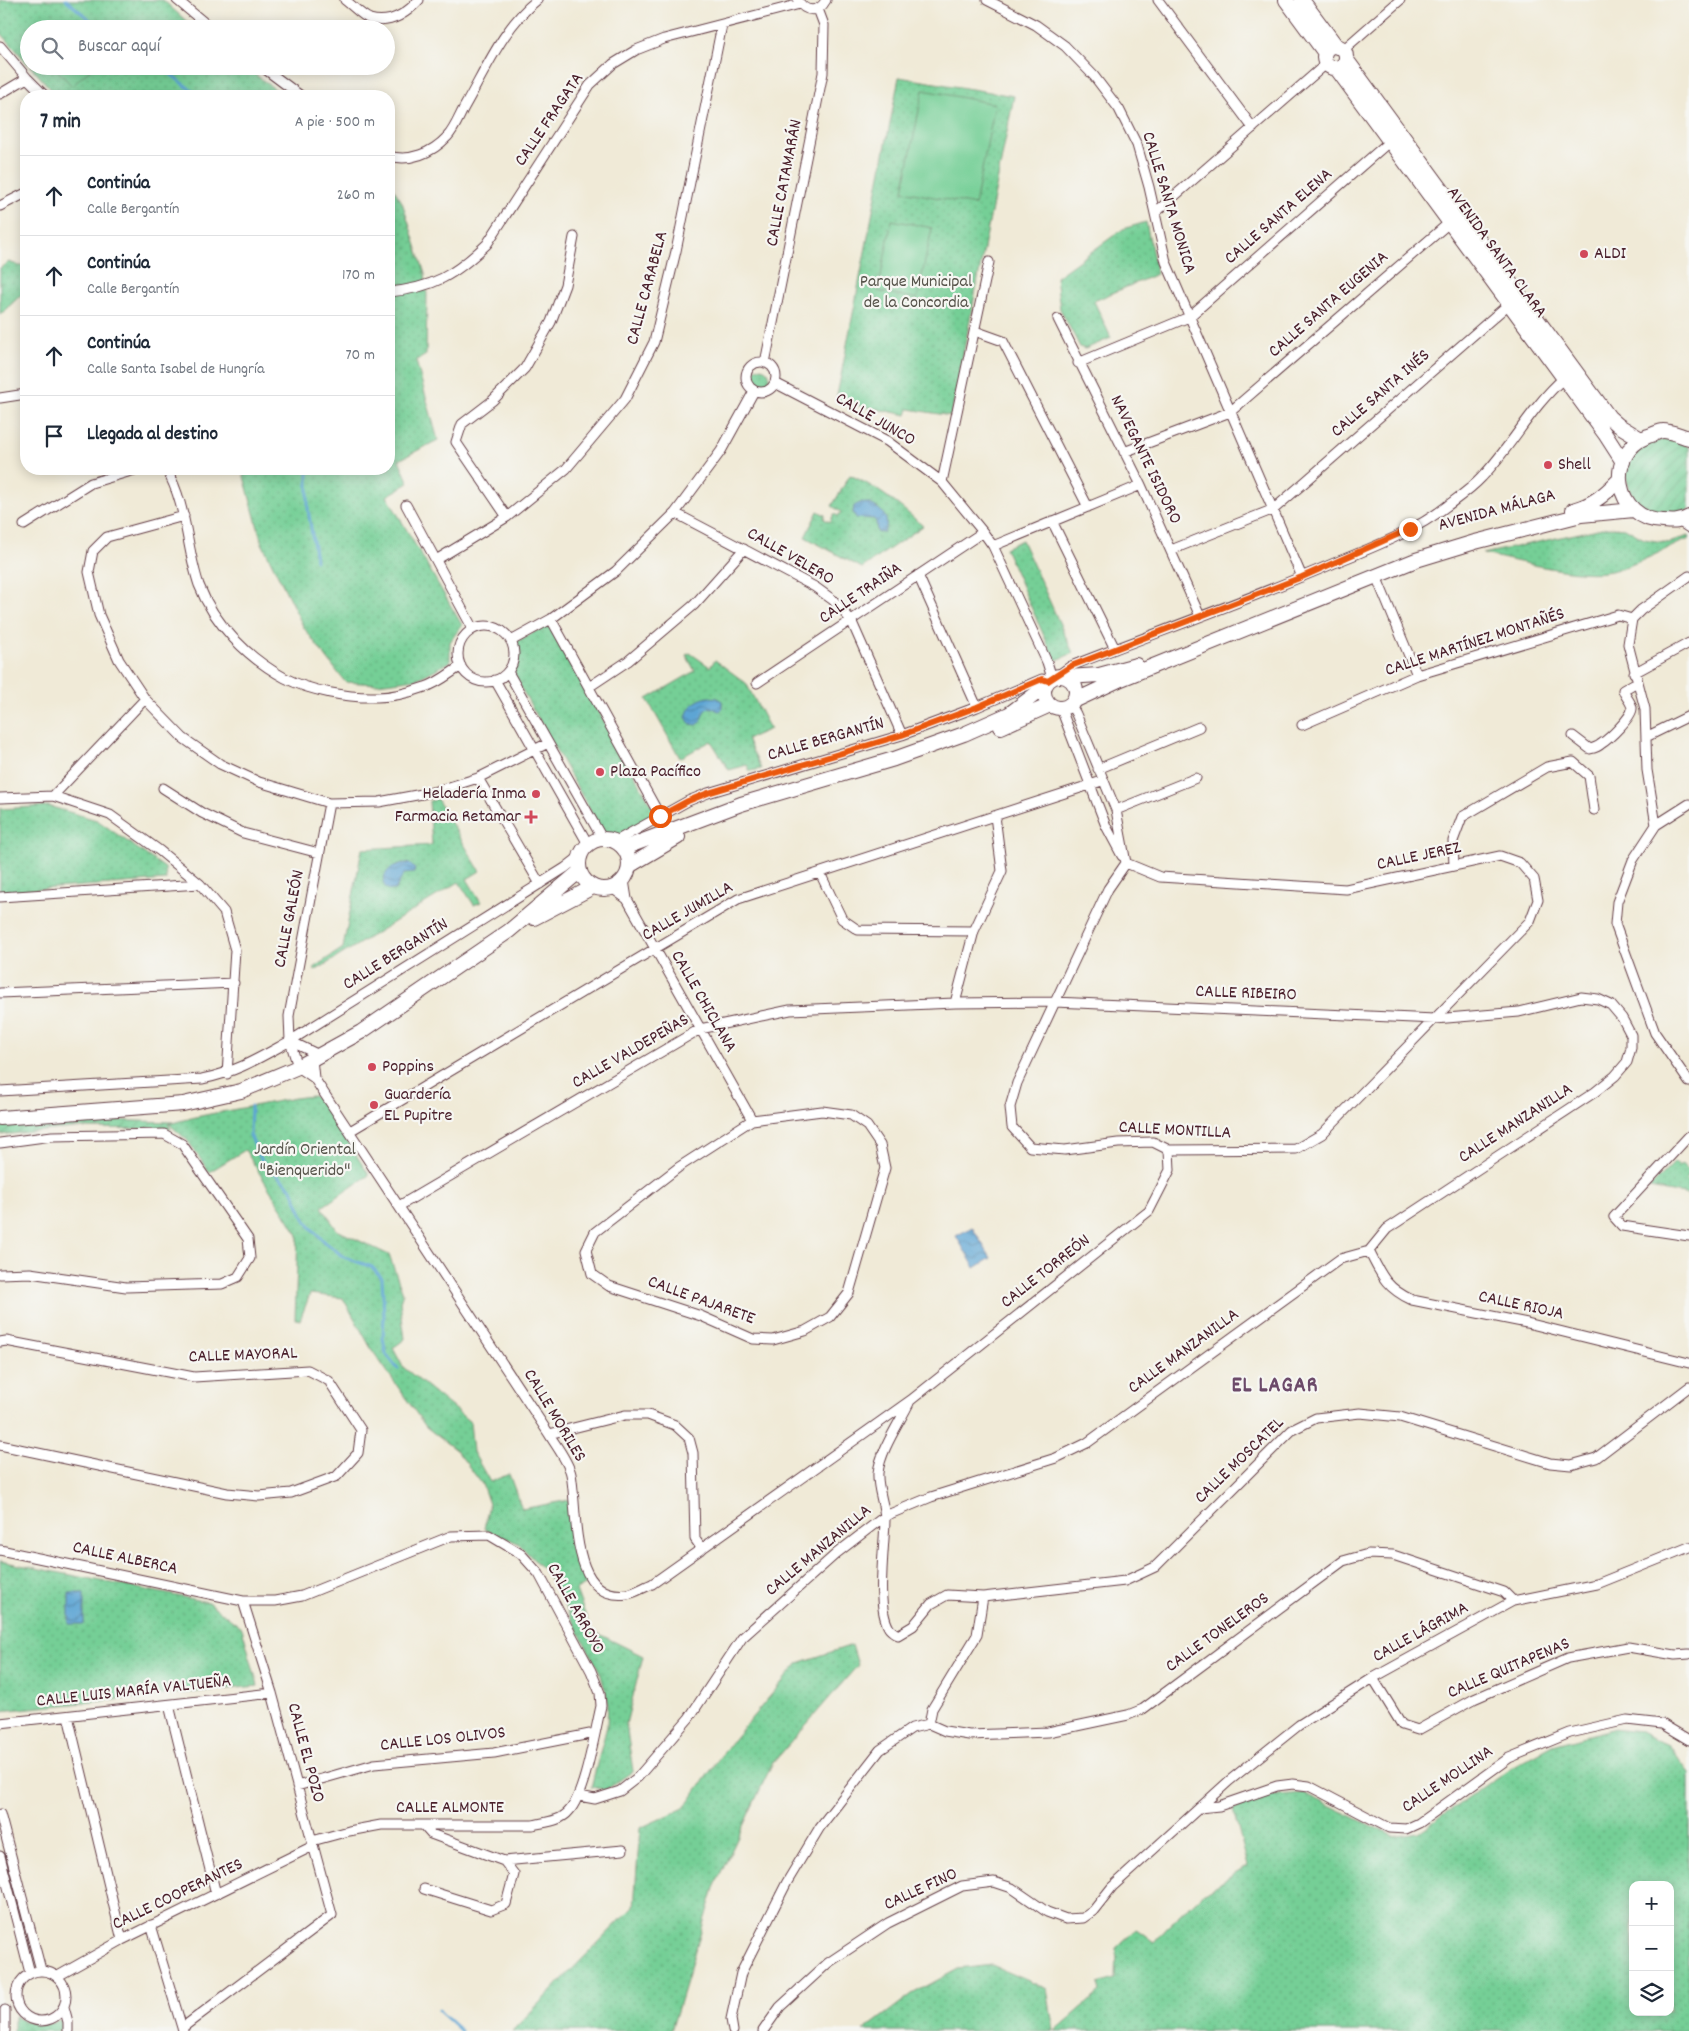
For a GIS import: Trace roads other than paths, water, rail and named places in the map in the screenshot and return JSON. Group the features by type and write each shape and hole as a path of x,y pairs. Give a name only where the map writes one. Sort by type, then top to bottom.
{"street":[{"path":"177,0 201,20"},
{"path":"345,0 369,19 391,20 406,14 419,0"},
{"path":"395,158 401,160 426,154 448,137 501,41 530,5 537,0"},
{"path":"799,2 806,9 818,9 826,0"},
{"name":"CALLE SANTA MONICA","path":"987,0 1036,25 1065,46 1094,76 1119,109 1137,145 1166,262 1302,577"},
{"path":"1158,0 1253,128"},
{"name":"AVENIDA SANTA CLARA","path":"1286,0 1336,57 1570,374 1623,462"},
{"name":"AVENIDA SANTA CLARA","path":"1302,0 1390,141 1510,303 1570,374 1610,417 1618,425 1641,439"},
{"path":"1155,213 1400,0"},
{"name":"CALLE FRAGATA","path":"395,292 415,290 442,279 465,264 486,244 590,85 613,64 636,50 664,39 722,25 799,2"},
{"name":"CALLE CATAMARÁN","path":"765,363 823,73 824,25 818,9"},
{"name":"CALLE CARABELA","path":"436,560 507,517 566,469 625,399 654,342 676,251 722,25"},
{"path":"0,46 20,70"},
{"path":"24,75 39,90"},
{"path":"273,75 292,90"},
{"path":"0,94 27,78"},
{"name":"CALLE SANTA ELENA","path":"1078,362 1189,317 1390,141"},
{"path":"0,206 20,196"},
{"name":"CALLE SANTA EUGENIA","path":"1230,412 1450,222"},
{"path":"507,517 456,442 462,424 492,402 525,368 551,322 566,286 574,238"},
{"path":"942,482 988,262"},
{"name":"CALLE SANTA INÉS","path":"1171,550 1274,509 1510,303"},
{"name":"NAVEGANTE ISIDORO","path":"1058,319 1141,485 1200,616"},
{"path":"975,331 1003,341 1088,507"},
{"path":"765,363 773,369 776,378 774,383 768,390 754,391 746,381 747,372 752,365 765,363"},
{"name":"CALLE BERGANTÍN","path":"614,842 688,801 708,793 902,735 977,707 1042,679 1054,680 1071,666 1302,577 1393,537 1446,507 1482,478 1546,394 1570,374"},
{"name":"CALLE JUNCO","path":"774,383 887,441 942,482 984,532 993,546 1054,680"},
{"path":"511,641 551,619 616,571 675,513 721,451 754,391"},
{"path":"0,398 20,395"},
{"path":"1124,452 1230,412"},
{"path":"1686,522 1652,521 1641,517 1625,496 1619,480 1620,468 1630,447 1641,439 1662,431 1689,438"},
{"path":"24,525 91,483 118,475"},
{"path":"169,475 184,516 200,585 219,620 248,653 286,678 330,694 378,697 427,687 461,666"},
{"name":"AVENIDA MÁLAGA","path":"1054,680 1099,675 1127,668 1400,560 1472,536 1576,510 1602,497 1619,480"},
{"path":"993,546 1141,485"},
{"path":"406,505 474,629"},
{"name":"AVENIDA MÁLAGA","path":"1006,720 1064,705 1121,679 1416,560 1475,542 1582,515 1634,510"},
{"name":"CALLE VELERO","path":"675,513 815,586 833,600 851,620 902,735"},
{"path":"184,516 107,537 93,551 89,572 99,615 119,660 145,699 183,738 220,764 259,782 329,803 380,802 433,792 478,778 548,742"},
{"path":"1052,521 1115,649"},
{"name":"CALLE TRAIÑA","path":"757,683 984,532"},
{"path":"588,686 628,661 694,605 744,549"},
{"path":"918,575 977,707"},
{"path":"1376,576 1417,675"},
{"path":"1656,825 1647,770 1645,709 1628,644 1632,619 1640,610 1689,576"},
{"name":"CALLE MARTÍNEZ MONTAÑÉS","path":"1302,725 1417,675 1618,615 1632,619"},
{"path":"551,619 660,816"},
{"path":"485,626 499,629 511,641 514,653 512,664 508,672 495,680 485,682 474,680 461,666 458,655 459,645 466,634 474,629 485,626"},
{"path":"1572,736 1590,749 1600,746 1630,716 1632,709 1623,690 1636,677 1689,643"},
{"path":"508,672 548,742 614,842 629,860 629,866"},
{"path":"495,680 588,844"},
{"path":"1054,680 1044,696 1064,705 1076,714 1116,810 1126,863"},
{"path":"1054,680 1076,685 1077,696 1064,705"},
{"path":"580,864 587,883 593,887 600,889 618,884 629,866 664,844 747,808 873,772 1006,720 1054,680"},
{"path":"53,796 145,699"},
{"path":"1064,705 1090,786 1106,826 1126,863"},
{"path":"1646,736 1689,716"},
{"path":"588,844 614,842 894,759 1006,720"},
{"path":"1098,769 1199,727"},
{"path":"1454,866 1453,841 1462,817 1547,767 1573,762 1589,776 1594,810"},
{"path":"478,778 540,884"},
{"path":"1116,810 1196,778"},
{"name":"CALLE JUMILLA","path":"350,1131 738,899 1090,786 1102,780"},
{"path":"163,788 202,813 243,833 319,853"},
{"path":"0,798 53,796 110,815 160,851 200,884 224,912 235,950 226,1074"},
{"name":"CALLE GALEÓN","path":"298,1067 290,1041 289,1016 329,803"},
{"path":"1689,804 1656,825 1634,860 1617,902 1615,924 1655,1033 1689,1082"},
{"path":"955,1003 974,931 1002,871 995,816"},
{"path":"509,931 580,864 588,844"},
{"name":"CALLE JEREZ","path":"1126,863 1160,877 1346,889 1500,856 1520,863 1534,879 1538,900 1530,921 1436,1019"},
{"name":"CALLE MONTILLA","path":"1126,863 1108,888 1017,1083 1010,1107 1012,1127 1030,1147 1065,1150 1118,1143 1154,1142 1169,1150 1296,1149 1322,1134 1436,1019"},
{"name":"CALLE BERGANTÍN","path":"0,1091 202,1079 226,1074 290,1041 540,884 580,864"},
{"path":"820,872 842,919 858,930 974,931"},
{"path":"0,897 200,884"},
{"name":"CALLE CHICLANA","path":"618,884 752,1120"},
{"name":"CALLE CHICLANA","path":"618,884 627,899"},
{"path":"0,1118 183,1104 233,1094 298,1067 361,1032 509,931 593,887"},
{"path":"0,993 234,984"},
{"name":"CALLE MANZANILLA","path":"579,1796 594,1799 612,1794 620,1791 638,1777 689,1718 742,1638 837,1553 885,1516 930,1497 1056,1458 1087,1443 1340,1259 1369,1251 1387,1229 1595,1092 1627,1062 1631,1048 1631,1035 1622,1018 1611,1005 1598,999 1582,997 1519,1012 1436,1019"},
{"name":"CALLE VALDEPEÑAS","path":"399,1206 700,1029 790,1010 955,1003 1055,1002"},
{"name":"CALLE RIBEIRO","path":"1055,1002 1436,1019"},
{"path":"290,1041 316,1057"},
{"name":"CALLE MORILES","path":"316,1057 314,1078 549,1434 571,1472 582,1561 588,1578 605,1592 627,1594 652,1584 911,1400"},
{"path":"298,1067 314,1078"},
{"name":"CALLE PAJARETE","path":"822,1111 851,1114 867,1126 880,1145 885,1168 858,1267 849,1293 830,1317 805,1331 773,1340 753,1339 701,1316 609,1286 592,1274 586,1250 594,1232 679,1167 752,1120 822,1111"},
{"path":"0,1143 52,1136 164,1134 182,1144 248,1239 250,1258 238,1278 222,1284 136,1288 30,1273 0,1274"},
{"path":"1689,1136 1614,1217 1622,1226 1689,1236"},
{"name":"CALLE TORREÓN","path":"911,1400 1149,1211 1170,1170 1169,1150"},
{"name":"CALLE RIOJA","path":"1369,1251 1381,1275 1391,1287 1396,1292 1412,1300 1527,1323 1689,1362"},
{"name":"CALLE MAYORAL","path":"0,1342 6,1341 194,1377 308,1370 328,1381 361,1430 358,1453 337,1476 291,1493 259,1496 227,1493 0,1445"},
{"name":"CALLE MOSCATEL","path":"885,1516 881,1573 884,1612 889,1630 898,1635 914,1626 931,1604 947,1595 983,1597 1125,1581 1155,1567 1292,1430 1316,1418 1360,1413 1400,1417 1550,1464 1571,1465 1596,1458 1689,1387"},
{"path":"885,1516 879,1489 878,1472 884,1454 911,1400"},
{"path":"549,1434 625,1415 648,1415 675,1425 689,1438 693,1453 695,1539 702,1549"},
{"name":"CALLE ARROYO","path":"243,1601 275,1601 302,1596 451,1536 489,1535 521,1554 539,1574 600,1693 602,1706 579,1796"},
{"name":"CALLE LÁGRIMA","path":"1199,1808 1299,1724 1372,1678 1513,1601 1597,1584 1689,1547"},
{"name":"CALLE ALBERCA","path":"0,1550 243,1601"},
{"name":"CALLE TONELEROS","path":"929,1724 945,1731 969,1735 1048,1732 1128,1715 1143,1709 1343,1561 1368,1554 1393,1555 1418,1562 1504,1592 1513,1601"},
{"path":"733,2031 731,2018 741,1973 786,1882 820,1827 880,1750 912,1728 929,1724 932,1709 977,1635 983,1597"},
{"name":"CALLE EL POZO","path":"183,2029 332,1915 272,1693 243,1601"},
{"name":"CALLE QUITAPENAS","path":"1372,1678 1402,1726 1418,1730 1474,1699 1568,1658 1628,1648 1675,1655 1689,1654"},
{"name":"CALLE LUIS MARÍA VALTUEÑA","path":"0,1723 272,1693"},
{"path":"169,1705 216,1894"},
{"path":"68,1716 122,1940"},
{"name":"CALLE MOLLINA","path":"1199,1808 1219,1806 1278,1786 1293,1784 1309,1786 1389,1828 1406,1828 1419,1824 1509,1758 1570,1733 1626,1720 1662,1724 1689,1740"},
{"name":"CALLE LOS OLIVOS","path":"297,1786 374,1764 494,1753 595,1733"},
{"name":"CALLE ALMONTE","path":"313,1844 381,1825 534,1825 556,1820 569,1812 579,1796"},
{"name":"CALLE FINO","path":"763,2031 780,2007 828,1963 888,1923 962,1886 994,1882 1012,1888 1047,1912 1066,1920 1083,1918 1093,1911 1112,1887 1199,1808"},
{"path":"0,1814 41,1970"},
{"path":"422,1825 431,1834 504,1861 623,1850"},
{"name":"CALLE COOPERANTES","path":"58,1976 122,1940 313,1844"},
{"path":"0,1856 30,1973"},
{"path":"424,1889 491,1910 506,1904 514,1874 504,1861"},
{"path":"151,1926 183,2029"},
{"path":"64,2007 53,2018 37,2021 29,2018 18,2006 16,1991 19,1984 30,1973 41,1970 58,1976 66,1990 64,2007 68,2031"},
{"path":"5,2031 2,2010 18,2006"}],"water":[{"path":"862,502 873,505 885,516 886,526 884,532 877,532 874,519 856,518 853,512 854,506"},
{"path":"709,697 722,701 722,709 720,711 707,708 701,722 697,725 690,724 686,717 691,706 701,699"},
{"path":"410,864 415,869 414,873 404,874 395,890 387,889 383,880 387,872 397,865"},
{"path":"972,1227 991,1258 975,1268 956,1236"},
{"path":"69,1593 84,1593 84,1624 69,1624"}],"waterway":[{"path":"66,0 90,20"},
{"path":"172,75 191,90"},
{"path":"308,475 308,509 316,560"},
{"path":"251,1106 250,1135 262,1161 292,1189 303,1216 311,1228 344,1257 372,1267 382,1278 383,1338 386,1354 398,1369"},
{"path":"438,2010 461,2031"}],"place":[{"name":"ALDI","path":"1584,254"},
{"name":"Shell","path":"1548,465"},
{"name":"Plaza Pacífico","path":"600,772"},
{"name":"Heladería Inma","path":"536,794"},
{"name":"Farmacia Retamar","path":"531,817"},
{"name":"Poppins","path":"372,1067"},
{"name":"Guardería EL Pupitre","path":"374,1105"}],"district":[{"name":"EL LAGAR","path":"1275,1386"}],"park label":[{"name":"Parque Municipal de la Concordia","path":"916,292"},
{"name":"Jardín Oriental \"Bienquerido\"","path":"305,1160"}]}
